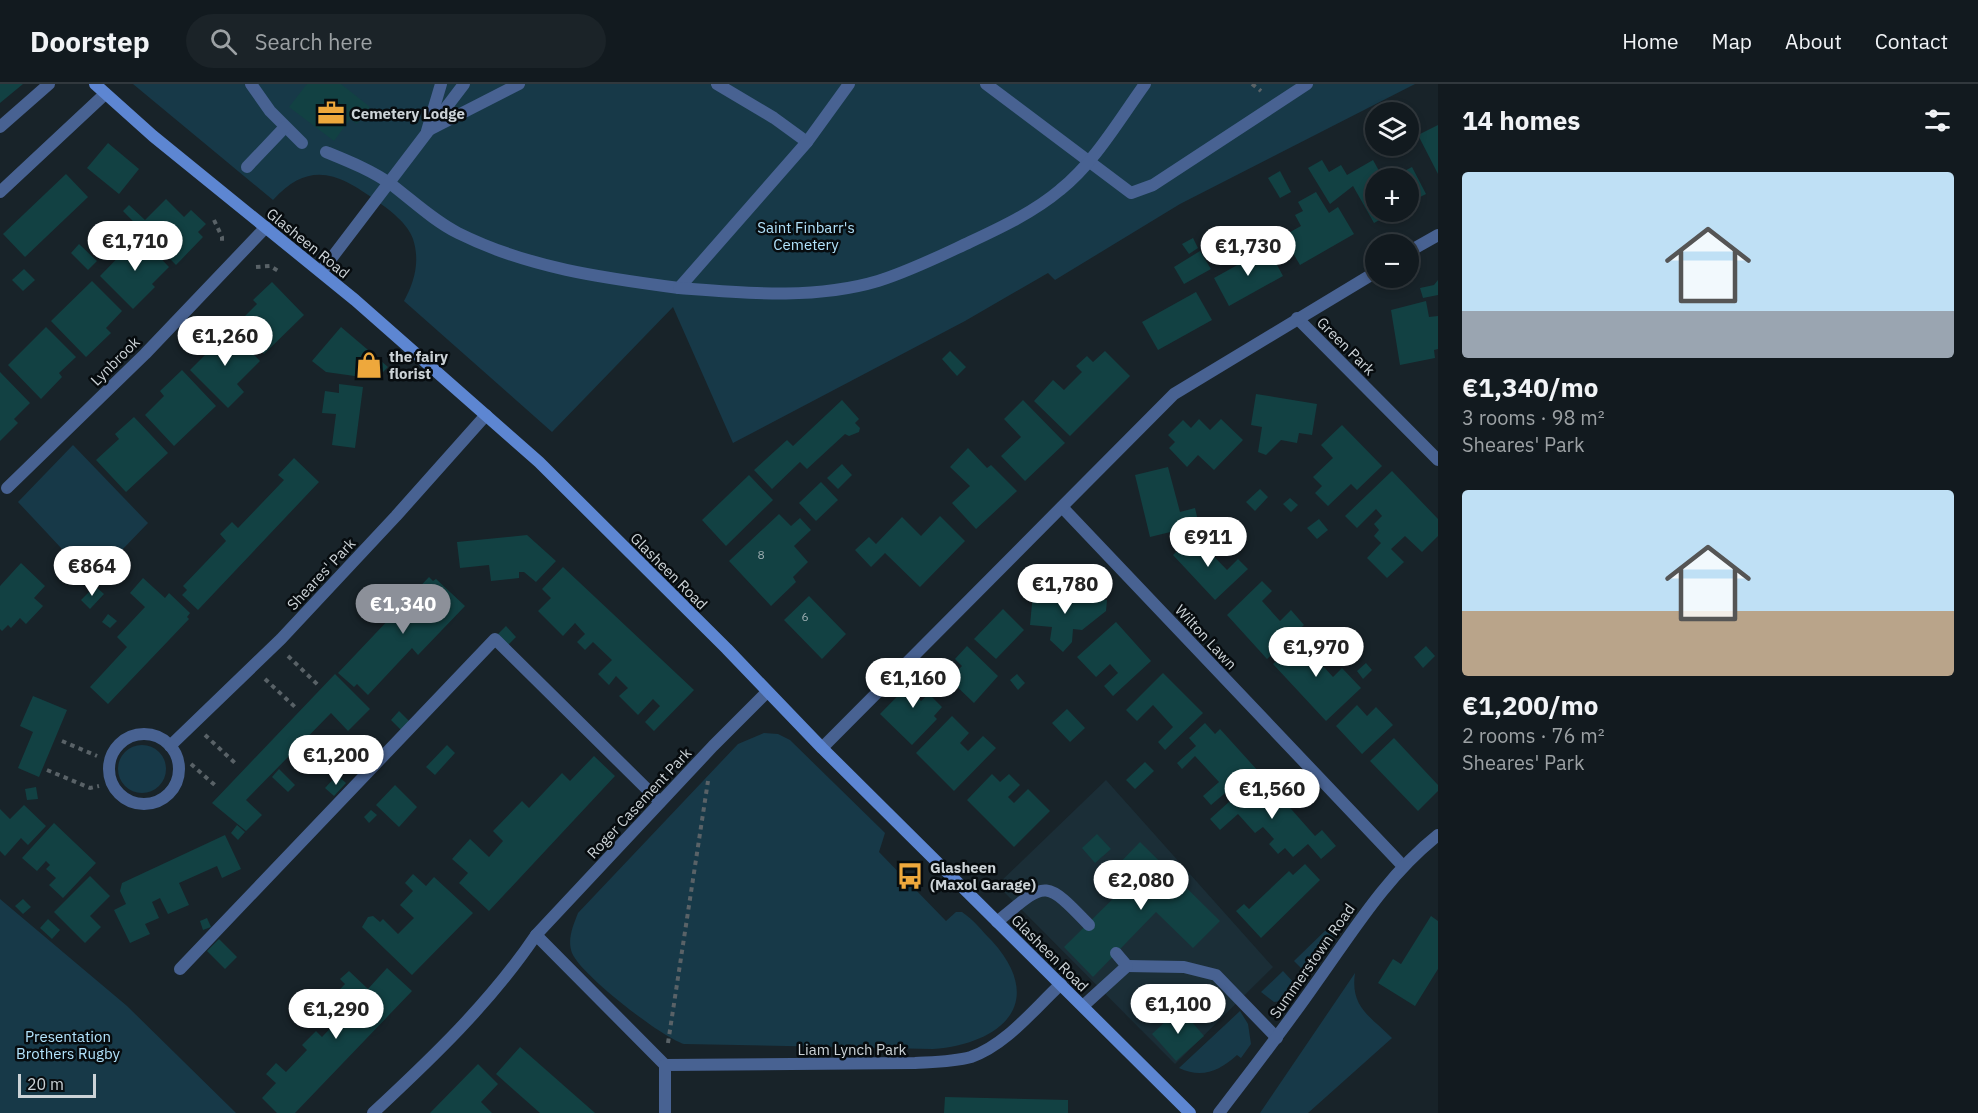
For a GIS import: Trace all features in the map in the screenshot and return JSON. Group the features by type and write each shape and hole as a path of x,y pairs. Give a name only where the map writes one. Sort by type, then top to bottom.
{"main road":[{"name":"Glasheen Road","path":"95,84 153,136 321,272 539,462 728,649 822,748 1190,1113"}],"street":[{"path":"0,127 49,84"},
{"path":"251,84 255,93 302,143"},
{"path":"427,131 441,84"},
{"path":"321,272 464,84"},
{"path":"427,131 519,84"},
{"path":"717,84 774,118 807,142"},
{"path":"679,288 807,142 849,84"},
{"path":"986,84 1131,193 1153,185 1307,84"},
{"path":"326,152 390,183 421,209 456,232 520,258 587,276 679,288 762,294 820,291 876,281 930,261 1036,207 1061,190 1089,161 1145,84"},
{"path":"0,192 105,94"},
{"path":"247,167 285,127"},
{"name":"Lynbrook","path":"7,488 145,354 266,227"},
{"path":"1419,246 1438,235"},
{"name":"Green Park","path":"1365,278 1297,318 1438,460"},
{"path":"822,748 1176,393 1297,318"},
{"name":"Sheares' Park","path":"170,746 281,639 486,415"},
{"name":"Wilton Lawn","path":"1062,507 1403,866"},
{"path":"180,969 495,639 660,802"},
{"name":"Roger Casement Park","path":"373,1113 483,1002 518,961 536,935 713,746 767,692"},
{"path":"146,734 164,740 170,746 176,753 180,771 170,794 162,800 144,805 130,801 117,792 109,767 120,744 137,735 146,734"},
{"name":"Summerstown Road","path":"1220,1113 1277,1038 1378,894 1403,866 1438,835"},
{"path":"997,922 1035,891 1045,888 1062,896 1089,925"},
{"path":"536,935 665,1065 665,1113"},
{"path":"1116,953 1127,966"},
{"path":"1083,1006 1127,966 1184,967 1216,975 1277,1038"},
{"name":"Liam Lynch Park","path":"665,1065 915,1063 955,1060 984,1052 1002,1040 1061,984"}],"path":[{"path":"285,653 318,685"},
{"path":"262,676 296,707"},
{"path":"206,735 235,763"},
{"path":"62,741 97,756"},
{"path":"665,1065 713,746"},
{"path":"191,764 218,787"},
{"path":"47,770 90,788 99,786"}],"shaded area":[{"path":"1106,780 1273,967 1175,1064 997,885"}],"green space":[{"name":"Saint Finbarr's Cemetery","path":"133,84 1415,84 1380,102 1365,102 1365,110 1180,204 1055,280 1048,273 965,321 733,443 673,307 552,432 404,301 414,278 415,247 411,233 393,213 351,184 325,175 312,175 300,179 273,200"},
{"path":"73,445 148,523 92,581 18,502"},
{"path":"764,733 778,734 790,740 885,833 879,852 946,921 956,912 962,912 992,941 1008,963 1016,983 1016,1001 1009,1016 996,1029 979,1039 933,1049 684,1044 641,1018 605,990 578,963 572,953 570,943 578,913 738,744"},
{"path":"137,745 147,745 159,752 166,764 166,774 159,786 147,793 137,793 122,782 118,774 118,764 129,749"},
{"name":"Presentation Brothers Rugby","path":"0,899 127,1006 236,1113 0,1113"},
{"path":"1330,926 1335,933 1310,969 1303,970 1294,961"},
{"path":"1283,971 1296,985 1283,1001 1274,1002 1261,992"},
{"path":"1355,973 1354,985 1359,1003 1369,1017 1392,1038 1308,1113 1260,1113"},
{"path":"1240,1011 1248,1024 1251,1044 1241,1058 1237,1055 1210,1072 1195,1073 1179,1068"}],"building":[{"path":"0,84 23,84 0,103"},
{"name":"Cemetery Lodge","path":"307,84 341,84 370,107 357,124 350,119 334,141 289,107"},
{"path":"1438,125 1438,174 1419,137 1419,134"},
{"path":"108,143 139,169 119,194 87,168"},
{"path":"1322,160 1329,172 1341,165 1347,175 1373,160 1377,168 1365,168 1365,207 1353,186 1330,204 1308,168"},
{"path":"1280,171 1291,192 1280,198 1268,178"},
{"path":"66,174 88,197 25,257 3,234"},
{"path":"1419,180 1426,194 1419,198"},
{"path":"1316,192 1329,213 1338,207 1354,234 1300,265 1283,236 1301,226 1295,215 1303,211 1298,202"},
{"path":"166,199 184,217 191,210 206,224 198,232 203,237 176,265 123,211 129,205 145,220"},
{"path":"139,236 169,267 152,284 155,287 133,309 100,276"},
{"path":"1193,238 1198,248 1189,254 1182,244"},
{"path":"79,244 97,261 88,270 71,253"},
{"path":"1268,248 1283,276 1229,306 1214,278"},
{"path":"1200,251 1211,269 1184,284 1174,267"},
{"path":"24,269 35,280 23,291 12,280"},
{"path":"1438,280 1438,295 1423,298 1420,288 1434,285"},
{"path":"92,281 122,311 106,328 111,333 86,357 51,321"},
{"path":"272,282 304,315 264,354 236,325 257,304 253,300"},
{"path":"1196,292 1212,320 1158,350 1142,322"},
{"path":"1426,301 1429,317 1438,316 1438,349 1434,350 1435,358 1400,365 1391,310"},
{"path":"226,326 260,361 237,384 244,392 228,408 190,370 211,349 207,345"},
{"path":"46,327 76,357 59,373 62,377 41,399 8,365"},
{"path":"341,327 388,367 376,379 326,372 312,361"},
{"path":"950,351 966,367 957,376 942,359"},
{"path":"1105,351 1130,376 1070,436 1034,401 1053,380 1064,390 1082,372 1076,366 1087,356 1093,362"},
{"path":"182,370 216,406 174,446 145,415 164,396 160,391"},
{"path":"0,372 30,403 14,419 18,423 0,441"},
{"path":"339,384 363,387 355,448 332,445 336,414 322,413 325,391 339,393"},
{"path":"1256,394 1317,404 1312,435 1299,433 1297,443 1281,440 1266,455 1258,452 1262,427 1251,425"},
{"path":"842,400 859,419 855,423 860,428 859,432 849,436 845,434 807,469 800,462 772,489 754,470 787,440 793,446"},
{"path":"1023,400 1065,443 1025,481 1001,456 1021,437 1004,419"},
{"path":"134,417 168,453 126,492 96,460 119,439 115,434"},
{"path":"1199,419 1210,430 1221,419 1243,440 1214,470 1198,455 1187,467 1169,448 1175,442 1168,435 1183,420 1191,428"},
{"path":"1342,425 1382,466 1357,490 1351,484 1328,506 1315,493 1322,486 1313,477 1333,458 1321,445"},
{"path":"968,448 987,468 991,465 1017,491 976,529 952,503 970,486 950,467"},
{"path":"294,458 319,482 198,610 182,595 187,590 183,586 226,541 220,534 232,522 238,528 284,480 278,475"},
{"path":"842,464 852,475 838,489 827,478"},
{"path":"1168,467 1180,512 1195,508 1199,525 1150,537 1135,475"},
{"path":"1392,471 1438,519 1438,536 1422,552 1405,536 1391,549 1404,562 1387,578 1367,558 1381,543 1374,536 1379,530 1374,524 1382,516 1376,509 1357,528 1345,516"},
{"path":"749,475 773,500 726,546 702,520"},
{"path":"821,482 838,500 816,521 799,503"},
{"path":"1260,489 1268,497 1255,511 1246,502"},
{"path":"1290,498 1298,505 1291,512 1283,504"},
{"path":"779,514 791,526 800,518 811,530 794,546 808,562 793,577 796,582 771,606 729,561"},
{"path":"940,516 965,541 920,587 885,553 871,567 855,550 869,537 876,544 902,517 921,536"},
{"path":"1319,519 1328,530 1317,539 1307,528"},
{"path":"527,535 556,561 536,582 524,572 519,572 519,578 491,581 489,565 460,568 457,542"},
{"path":"1189,539 1195,545 1199,541 1227,570 1238,559 1248,569 1215,600 1173,555"},
{"path":"21,563 45,586 34,598 43,606 26,624 20,618 11,628 8,625 2,631 0,629 0,586"},
{"path":"563,567 694,690 654,731 645,722 660,706 653,699 638,715 619,696 628,688 616,676 609,685 598,674 612,660 593,642 585,650 577,642 585,634 575,623 563,636 538,611 551,598 542,589"},
{"path":"429,577 433,581 436,579 465,606 418,655 412,648 368,695 357,684 354,687 338,673"},
{"path":"143,578 165,598 169,593 190,613 187,617 189,619 108,704 90,687 127,647 117,637 145,607 130,593"},
{"path":"1262,581 1272,591 1262,601 1280,621 1291,610 1304,625 1267,659 1227,615"},
{"path":"95,586 104,594 90,609 81,600"},
{"path":"1033,593 1107,600 1106,611 1082,630 1073,629 1072,642 1063,652 1050,640 1052,627 1030,625"},
{"path":"809,596 846,634 822,659 784,620"},
{"path":"1003,609 1024,630 996,659 974,639"},
{"path":"108,614 117,621 110,628 102,622"},
{"path":"1116,622 1151,661 1113,696 1104,686 1118,673 1110,664 1096,677 1077,657"},
{"path":"506,626 516,637 508,645 497,635"},
{"path":"1309,631 1323,646 1313,655 1333,677 1342,668 1361,688 1326,721 1273,664"},
{"path":"967,646 998,676 974,703 949,679 962,666 955,659"},
{"path":"1426,646 1435,656 1423,668 1414,657"},
{"path":"1366,663 1372,670 1363,679 1357,671"},
{"path":"924,669 935,680 917,697 921,701 929,694 942,707 934,716 937,719 912,745 880,714"},
{"path":"1163,673 1203,713 1165,750 1158,742 1173,727 1153,705 1137,721 1126,710"},
{"path":"335,674 370,709 348,731 331,713 246,800 262,815 246,831 212,803"},
{"path":"1017,674 1025,683 1018,690 1010,680"},
{"path":"33,696 67,710 39,777 18,768 33,732 20,726"},
{"path":"1357,705 1367,716 1376,707 1393,725 1362,754 1336,726"},
{"path":"1067,709 1085,728 1070,742 1052,723"},
{"path":"399,711 410,722 402,731 391,720"},
{"path":"952,716 969,733 960,743 968,751 983,736 996,748 954,791 916,753"},
{"path":"1205,723 1215,734 1220,729 1259,772 1235,793 1231,788 1211,805 1203,796 1219,782 1195,756 1182,769 1177,763 1196,746 1189,738"},
{"path":"1394,738 1438,785 1438,791 1418,811 1370,761"},
{"path":"447,745 455,753 435,775 426,767"},
{"path":"594,756 615,776 489,911 459,883 468,873 452,859 470,839 489,857 503,841 493,831 522,801 529,808 562,773 570,781"},
{"path":"1145,762 1154,771 1135,789 1126,780"},
{"path":"279,769 295,785 288,792 272,777"},
{"path":"992,774 1000,782 1009,774 1020,785 1008,797 1014,803 1028,789 1050,811 1014,847 967,800"},
{"path":"1260,774 1315,836 1322,830 1336,846 1321,859 1308,844 1293,857 1285,848 1278,854 1269,844 1274,839 1263,827 1255,833 1238,814 1220,830 1210,819"},
{"path":"337,775 346,783 334,796 325,788"},
{"path":"395,785 417,807 399,827 376,805"},
{"path":"36,787 38,799 27,800 25,789"},
{"path":"24,805 46,826 28,845 21,838 5,856 0,851 0,809 10,819"},
{"path":"371,810 377,815 369,823 364,817"},
{"path":"54,823 96,863 63,898 49,885 56,878 46,869 50,865 46,861 37,871 22,858"},
{"path":"237,825 245,832 238,840 231,833"},
{"path":"1097,834 1111,849 1095,863 1082,848"},
{"path":"225,835 241,869 222,878 217,866 179,883 189,905 168,914 160,898 152,902 159,918 145,924 150,934 130,943 114,910 126,904 120,891 122,883"},
{"path":"1140,842 1220,921 1193,948 1156,912 1093,977 1064,947 1128,884 1113,870"},
{"path":"1305,864 1320,880 1261,938 1236,911 1244,904 1249,909 1289,871 1293,875"},
{"path":"413,874 426,886 434,877 473,913 412,975 362,927 368,917 373,916 380,922 383,919 398,934 414,918 400,905 413,891 405,883"},
{"path":"90,876 110,896 90,916 101,927 85,943 54,912"},
{"path":"23,899 31,907 23,914 15,906"},
{"path":"1431,916 1438,921 1438,969 1415,1006 1378,983 1393,959 1401,964"},
{"path":"207,918 211,927 203,930 200,921"},
{"path":"48,919 60,930 52,939 40,928"},
{"path":"219,939 237,957 225,969 207,951"},
{"path":"387,968 412,991 295,1113 277,1113 262,1098 276,1083 266,1074 276,1063 286,1072 307,1050 302,1045 316,1031 322,1037 343,1015 329,1001 345,984 340,979 349,971 368,989"},
{"path":"1180,1008 1204,1036 1176,1061 1152,1034"},
{"path":"520,1047 595,1113 540,1113 496,1074"},
{"path":"478,1064 498,1084 481,1102 492,1113 430,1113"},
{"path":"945,1097 1068,1100 1068,1113 944,1113"}],"place":[{"name":"Cemetery Lodge","path":"331,113"},
{"name":"the fairy florist","path":"369,365"},
{"name":"Glasheen (Maxol Garage)","path":"910,876"}]}
